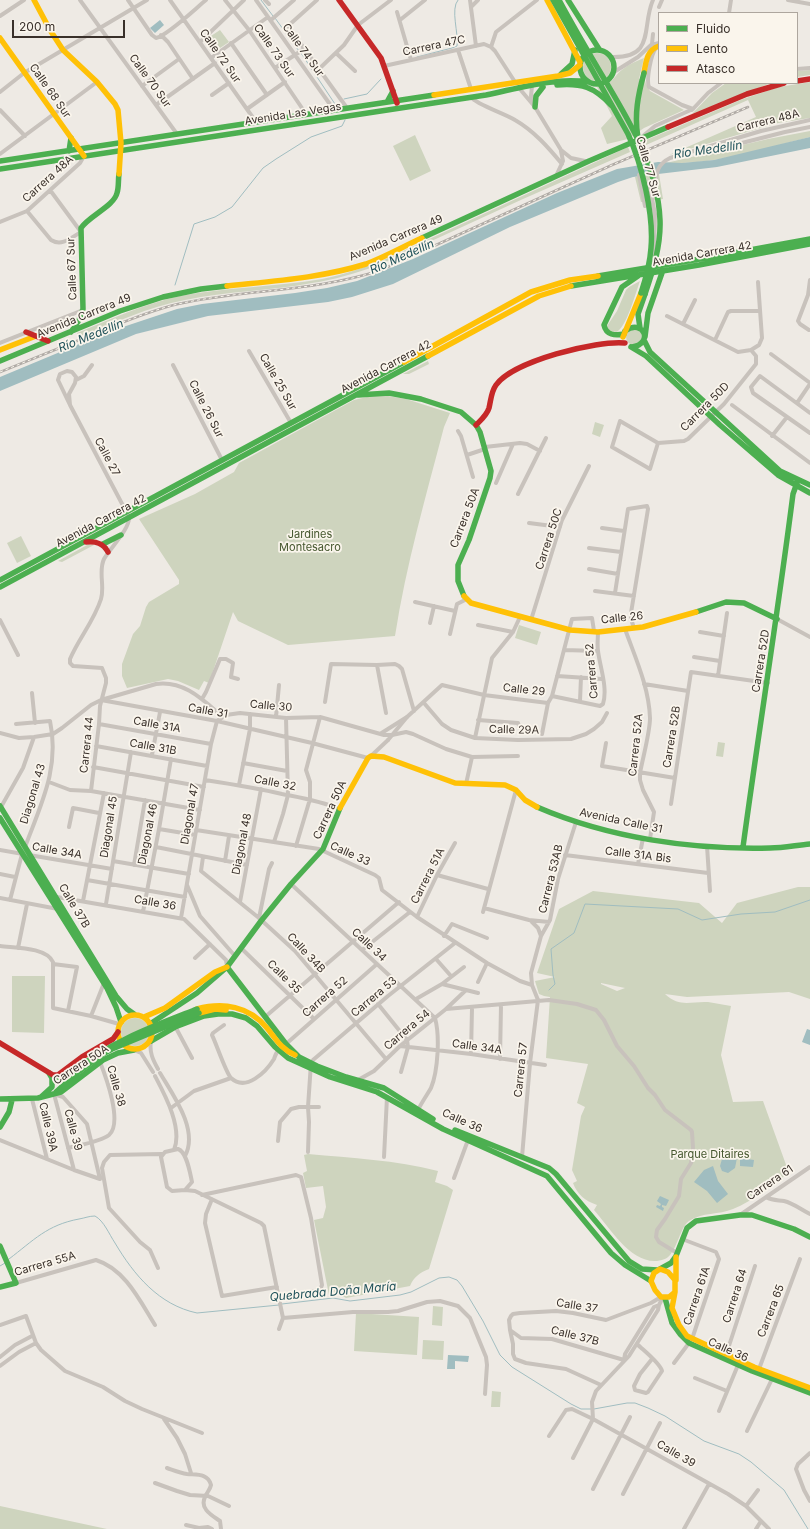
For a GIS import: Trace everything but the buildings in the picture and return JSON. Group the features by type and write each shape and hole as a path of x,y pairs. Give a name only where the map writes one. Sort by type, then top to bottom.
{"main road":[{"path":"34,0 50,30 66,50 97,82 117,107 121,143 118,189 116,197 85,222 82,225 81,232"},
{"path":"339,0 381,58 399,108"},
{"path":"547,0 575,50 580,63 582,75 589,82"},
{"name":"Calle 77 Sur","path":"553,0 628,134 633,147 650,213 652,236 650,259 638,314 640,328"},
{"name":"Calle 77 Sur","path":"559,0 639,142 655,191 660,221 654,268 625,332"},
{"path":"568,0 599,50"},
{"path":"568,38 575,41 581,40 584,35 584,28"},
{"name":"Calle 68 Sur","path":"0,38 84,156"},
{"path":"639,142 635,110 649,51 658,45"},
{"path":"558,76 571,66 574,60 575,50"},
{"path":"532,87 569,80 579,80 600,84 609,79 614,72 612,57 608,53 599,50 589,51 585,54 580,63"},
{"name":"Avenida Las Vegas","path":"0,161 558,76 574,71 580,63"},
{"path":"798,81 810,79"},
{"path":"532,87 564,84 587,86 601,95 614,109"},
{"name":"Avenida Carrera 49","path":"1,361 135,306 181,293 309,278 352,268 396,250 589,161 639,142 747,94 781,84"},
{"name":"Avenida Las Vegas","path":"0,169 532,87"},
{"path":"535,107 535,97 539,90 543,87"},
{"path":"387,102 392,90"},
{"path":"69,150 71,138"},
{"name":"Calle 67 Sur","path":"71,332 80,320 84,310 81,232"},
{"name":"Avenida Carrera 42","path":"0,587 84,542 127,515 222,460 531,292 570,280 810,239"},
{"name":"Avenida Carrera 42","path":"0,580 278,437 547,292 574,285 810,244"},
{"path":"630,347 634,348 640,346 644,339 648,313 663,270"},
{"path":"642,274 622,287 604,325 605,330 611,335 618,335 631,327 640,328 650,352 713,415"},
{"name":"Calle 67 Sur","path":"84,310 91,323"},
{"path":"26,332 48,341"},
{"path":"625,332 625,343"},
{"path":"0,350 36,336"},
{"path":"6,340 17,343"},
{"path":"1,361 17,343"},
{"path":"476,425 488,410 494,387 498,381 518,367 605,343 625,343 646,356 778,475 810,485"},
{"path":"392,375 404,362"},
{"name":"Carrera 50A","path":"354,396 383,393 410,396 461,412 476,425 485,448 491,472 469,540 456,572 457,580 467,599"},
{"path":"257,441 278,437"},
{"path":"797,482 810,493"},
{"name":"Carrera 52D","path":"743,847 756,752 777,622 792,497 797,482"},
{"path":"103,544 121,535"},
{"path":"84,542 96,541 103,544 108,552"},
{"name":"Calle 26","path":"467,599 476,605 570,630 596,631 634,628 660,623 726,602 744,603 771,616 777,622"},
{"path":"771,616 778,612"},
{"path":"777,622 783,622"},
{"name":"Avenida Calle 31","path":"370,757 384,756 448,781 466,784 505,785 516,790 525,800 538,807 576,822 643,838 707,846 771,848 810,844"},
{"name":"Carrera 50A","path":"150,1024 197,993 227,967 260,919 322,851 340,809 370,757"},
{"name":"Calle 37B","path":"0,807 57,897 116,996 127,1009 134,1014"},
{"name":"Calle 37B","path":"0,818 104,983 119,1013 120,1023"},
{"name":"Carrera 50A","path":"144,1017 160,1011 194,988 219,968 227,967"},
{"name":"Calle 36","path":"227,967 230,975 242,993 251,998 286,1044 311,1066 344,1082 372,1089 442,1128 547,1176 611,1253 624,1265 651,1281"},
{"path":"54,1094 85,1061 109,1046 205,1007 221,1004 239,1008 254,1016 261,1021 285,1051 299,1056"},
{"path":"198,1011 214,1009 230,1010 242,1014 250,1020"},
{"name":"Calle 36","path":"176,1028 211,1015 221,1013 242,1016 256,1025 278,1051 288,1058 384,1088 445,1126 549,1168 556,1174 619,1250 634,1265 644,1270 659,1270"},
{"path":"150,1041 150,1024 144,1017 134,1014 124,1018 120,1023 118,1032 121,1042 134,1050 146,1046 150,1041 176,1028"},
{"name":"Carrera 50A","path":"40,1098 48,1091 53,1083 51,1074 62,1074 82,1057 113,1039 118,1032"},
{"path":"0,1043 60,1078 63,1078 76,1071"},
{"name":"Carrera 50A","path":"0,1099 32,1099 62,1092 100,1062 120,1051 134,1050"},
{"path":"0,1127 10,1112 12,1100"},
{"path":"676,1255 675,1292 670,1297 663,1297 655,1290 651,1281 652,1276 672,1262 687,1228 696,1221 740,1215 752,1215 762,1217 794,1229 810,1237"},
{"path":"0,1246 16,1283"},
{"path":"659,1270 668,1271 673,1274 676,1281"},
{"name":"Carrera 55A","path":"0,1288 16,1283"},
{"name":"Calle 36","path":"675,1292 672,1308 683,1331 690,1341 810,1388"},
{"name":"Calle 36","path":"663,1297 666,1310 680,1336 738,1365 810,1393"}],"street":[{"path":"0,16 24,0"},
{"name":"Calle 70 Sur","path":"80,0 177,134"},
{"path":"128,0 154,37 161,35 206,0"},
{"path":"0,92 24,73 66,50 100,27 147,0"},
{"name":"Calle 72 Sur","path":"170,0 256,122"},
{"name":"Calle 73 Sur","path":"225,0 234,9 249,30 306,114"},
{"path":"200,42 244,0"},
{"name":"Calle 74 Sur","path":"256,0 297,54 335,110"},
{"path":"265,0 269,4"},
{"path":"211,58 249,30 278,14 294,0"},
{"name":"Calle 74 Sur","path":"317,0 288,26 345,108"},
{"path":"319,69 336,54 358,25 391,0"},
{"path":"470,0 476,46"},
{"path":"472,7 478,0"},
{"path":"515,82 498,55 489,46 496,32 537,0"},
{"path":"612,57 629,56 639,50 646,39 653,0"},
{"path":"659,7 662,0"},
{"path":"729,12 731,0"},
{"path":"788,0 810,4"},
{"path":"400,20 422,1"},
{"path":"397,12 411,59"},
{"path":"614,72 638,57 652,44 653,34"},
{"path":"161,35 168,42 178,59 193,79"},
{"path":"231,43 267,95"},
{"name":"Carrera 47C","path":"384,66 484,44 489,46"},
{"path":"652,44 658,45"},
{"path":"658,46 653,53 648,84 651,88 682,105 693,108"},
{"path":"275,68 304,50"},
{"path":"458,50 471,89"},
{"path":"336,54 355,71"},
{"path":"142,86 178,59"},
{"path":"156,105 215,64"},
{"path":"798,69 810,68"},
{"path":"0,154 97,82"},
{"path":"247,109 285,82"},
{"path":"212,96 229,83"},
{"path":"677,124 708,93 720,84"},
{"path":"532,87 531,100 561,150 563,157 562,164 556,176"},
{"path":"520,88 535,107"},
{"path":"471,97 476,102 504,114 524,126 536,135 562,164"},
{"path":"639,142 655,126 693,108"},
{"path":"0,110 24,136"},
{"name":"Carrera 48A","path":"655,191 657,172 662,163 670,158 761,131 810,120"},
{"path":"800,122 800,129"},
{"name":"Carrera 48A","path":"730,140 730,143 734,145 810,127"},
{"path":"561,150 571,158 579,161 589,161"},
{"name":"Carrera 48A","path":"0,222 27,211 80,163 84,156"},
{"path":"636,163 645,206"},
{"name":"Calle 77 Sur","path":"641,185 649,184 655,214 652,266"},
{"name":"Calle 67 Sur","path":"50,190 81,232"},
{"path":"27,211 51,240 64,242 81,232"},
{"path":"809,330 798,321 808,295 810,280"},
{"path":"667,316 738,352 751,350 761,342 758,282"},
{"path":"683,324 695,300"},
{"path":"0,343 84,310"},
{"path":"715,340 728,312 759,311"},
{"name":"Carrera 50D","path":"658,443 684,441 688,439 713,415 756,364 756,356 751,350"},
{"name":"Calle 25 Sur","path":"249,351 291,423"},
{"path":"771,354 810,384 797,403"},
{"path":"70,405 70,390 76,380 84,376 92,365"},
{"name":"Calle 26 Sur","path":"173,366 222,460"},
{"path":"752,369 810,413"},
{"name":"Calle 27","path":"76,380 75,375 67,371 60,374 59,377 60,385 127,515"},
{"path":"760,376 752,385 752,391 810,433"},
{"path":"732,405 810,463"},
{"path":"772,436 787,417"},
{"path":"620,421 658,443 650,469 612,447 620,421"},
{"path":"458,431 473,477"},
{"path":"518,494 546,438"},
{"path":"496,483 513,444"},
{"path":"466,455 485,448 513,444 527,444 540,451"},
{"name":"Carrera 50C","path":"531,620 546,577 560,528 589,466"},
{"path":"615,593 628,509 648,507 631,616 634,628"},
{"path":"108,552 128,525 127,515"},
{"path":"530,523 560,528"},
{"path":"602,528 624,531"},
{"path":"589,548 621,552"},
{"name":"Carrera 44","path":"91,791 101,700 105,690 106,678 103,669 73,666 70,660 90,624 101,600 102,567 108,552"},
{"path":"589,569 618,574"},
{"path":"595,591 634,596"},
{"path":"450,634 457,604 467,599"},
{"path":"415,602 455,611"},
{"path":"430,623 434,606"},
{"path":"727,613 718,676 768,683"},
{"path":"475,738 492,658 513,632 520,617"},
{"name":"Carrera 52","path":"570,630 572,619 590,617 593,619 596,631 604,699 603,704 600,706"},
{"path":"0,620 18,655"},
{"path":"783,622 810,637"},
{"path":"478,625 513,632"},
{"name":"Carrera 52A","path":"625,629 644,684 648,704 650,722 640,772 640,780 643,790 654,812 650,839"},
{"path":"552,696 566,638 570,630"},
{"path":"700,632 724,636"},
{"path":"564,650 598,651"},
{"path":"694,657 720,661"},
{"path":"202,699 220,659 226,659 233,663 231,677 238,679"},
{"path":"324,702 332,664 395,664 402,669 414,711"},
{"path":"377,665 386,713"},
{"name":"Carrera 52B","path":"671,804 691,672 718,676"},
{"path":"557,676 602,678"},
{"path":"580,701 581,677"},
{"path":"0,733 15,738 52,734 62,728 86,708 101,700 163,683 176,684 186,688 202,699 223,717 217,721"},
{"path":"644,684 688,691"},
{"path":"276,717 279,685"},
{"name":"Calle 29","path":"442,685 484,695 548,703 552,696 600,706"},
{"name":"Carrera 50A","path":"370,757 388,740 414,711 442,685"},
{"path":"16,724 35,723 32,693"},
{"name":"Calle 31","path":"101,700 160,712 217,721 370,757"},
{"name":"Calle 29A","path":"424,703 442,724 457,732 475,738 518,740 571,739 586,734 594,729 602,722 607,713"},
{"path":"542,734 548,703"},
{"path":"152,756 160,712"},
{"name":"Calle 30","path":"223,717 231,714 250,714 286,718 320,717 380,734 392,735 406,732 446,749 472,757 518,756"},
{"path":"239,785 250,729 250,714"},
{"path":"296,846 310,799 310,782 306,770 320,717"},
{"path":"380,734 408,717"},
{"path":"274,842 288,795 286,771 286,718"},
{"path":"478,720 518,723 520,728"},
{"name":"Diagonal 43","path":"25,847 49,782 53,760 50,721 35,723"},
{"name":"Diagonal 47","path":"181,918 211,744 217,721"},
{"name":"Calle 31A","path":"99,724 211,744"},
{"path":"0,807 23,768 34,737"},
{"path":"606,743 602,766 675,778"},
{"name":"Calle 31B","path":"96,746 207,766"},
{"name":"Diagonal 45","path":"106,904 131,752"},
{"path":"466,784 472,757"},
{"name":"Diagonal 46","path":"143,912 146,890 160,829 171,759"},
{"path":"243,763 286,771"},
{"path":"93,767 204,787"},
{"name":"Calle 32","path":"205,780 310,799 323,802 340,809"},
{"path":"49,782 70,790 91,791 200,810"},
{"name":"Diagonal 48","path":"240,902 261,789"},
{"path":"516,790 483,910 529,920 549,922"},
{"path":"83,900 104,793"},
{"path":"134,865 145,800"},
{"path":"69,827 73,808 99,813"},
{"name":"Carrera 53AB","path":"532,985 532,968 541,936 549,922 558,879 576,822"},
{"path":"160,829 195,836"},
{"name":"Calle 33","path":"196,830 322,851 379,878 382,890 444,936 487,963 526,984 532,985"},
{"path":"225,861 229,836"},
{"path":"638,864 643,838"},
{"name":"Carrera 51A","path":"417,917 437,875 455,843"},
{"path":"707,846 710,891"},
{"path":"156,847 247,865"},
{"name":"Calle 34A","path":"0,850 112,869"},
{"path":"10,900 22,854"},
{"name":"Calle 31A Bis","path":"565,855 708,873"},
{"name":"Calle 34B","path":"203,857 202,871 260,919 294,951 386,1059"},
{"path":"113,861 189,874"},
{"path":"260,919 269,869 272,863"},
{"path":"0,874 15,877"},
{"path":"437,875 488,889"},
{"path":"87,880 185,897"},
{"name":"Calle 34","path":"291,884 435,1018"},
{"path":"187,885 200,916 235,956"},
{"name":"Calle 36","path":"57,897 83,900 181,918 188,921 226,960 227,967"},
{"path":"0,898 58,909"},
{"path":"265,1017 399,902"},
{"path":"18,948 27,904"},
{"name":"Carrera 51A","path":"362,950 410,912"},
{"path":"529,920 538,928 541,936"},
{"path":"444,936 452,924 487,938"},
{"name":"Carrera 53","path":"311,1066 378,1004 455,943"},
{"path":"195,958 210,944"},
{"path":"0,946 42,952 50,957 53,964 52,1006 55,1008 120,1023"},
{"name":"Calle 35","path":"241,948 314,1019"},
{"path":"436,959 451,976"},
{"path":"478,982 487,963"},
{"path":"53,964 77,967 68,1011"},
{"name":"Carrera 52","path":"286,1044 377,964"},
{"path":"416,999 442,984 464,967"},
{"path":"526,984 531,977"},
{"path":"91,1016 104,983"},
{"path":"442,984 478,993"},
{"name":"Carrera 57","path":"522,1157 530,1063 538,1000 532,985"},
{"name":"Carrera 54","path":"358,1080 374,1071 400,1046 466,991"},
{"path":"446,1009 472,1008 549,1000 577,1004 596,1010 604,1020 617,1046 665,1110 692,1132 694,1148 690,1163 681,1179 678,1196 656,1234 659,1242 676,1255"},
{"path":"378,1004 407,1040 408,1047 401,1072"},
{"path":"500,1059 501,1005"},
{"path":"471,1054 472,1008"},
{"path":"418,1110 433,1081 437,1050 437,1026 435,1018"},
{"path":"224,1025 212,1035 231,1078 246,1083 252,1081 269,1066 278,1051"},
{"path":"176,1028 192,1058"},
{"path":"150,1041 151,1056 171,1108 177,1144 174,1150"},
{"name":"Calle 34A","path":"400,1046 471,1054 545,1065"},
{"path":"134,1050 141,1053 156,1071 183,1112 188,1136 188,1146 185,1156"},
{"name":"Calle 38","path":"92,1142 108,1136 113,1130 116,1118 100,1062"},
{"path":"308,1152 308,1107 311,1066"},
{"path":"171,1108 194,1092 231,1078"},
{"path":"0,1140 100,1179 87,1124 63,1097 54,1094"},
{"name":"Calle 39","path":"54,1094 74,1170"},
{"path":"384,1157 387,1097"},
{"name":"Calle 39A","path":"32,1099 47,1159"},
{"path":"278,1141 280,1122 291,1109 319,1107"},
{"path":"454,1178 468,1140"},
{"path":"68,1148 92,1142"},
{"path":"158,1268 150,1250 140,1242 108,1206 102,1168 104,1162 110,1155 162,1154 174,1150 181,1150 185,1156 195,1191"},
{"path":"162,1154 161,1160 167,1187 172,1191 195,1191 264,1226 283,1318 279,1329"},
{"name":"Carrera 61","path":"740,1215 810,1167"},
{"path":"202,1195 296,1175 301,1177 311,1218 322,1285 320,1290 280,1300"},
{"path":"185,1190 192,1182"},
{"path":"766,1197 788,1203 810,1214"},
{"path":"212,1200 206,1214 205,1223 222,1296 277,1287"},
{"name":"Carrera 61A","path":"674,1363 690,1341 719,1259 716,1252 682,1239"},
{"name":"Carrera 65","path":"759,1369 800,1259"},
{"name":"Carrera 55A","path":"16,1283 96,1260 103,1262 126,1281 155,1325"},
{"name":"Carrera 64","path":"726,1355 755,1266"},
{"path":"573,1458 593,1419 592,1402 596,1391 629,1356 658,1310 663,1297"},
{"name":"Calle 37","path":"510,1330 509,1320 514,1314 556,1311 606,1320 663,1297"},
{"path":"283,1318 353,1312 388,1312 427,1302 440,1301 458,1306 470,1318 486,1356 487,1365 485,1394"},
{"path":"624,1360 625,1354 654,1308 659,1305"},
{"path":"0,1325 26,1316 36,1344 65,1370 101,1385 125,1401 202,1433"},
{"path":"510,1330 515,1359 522,1362 566,1369 601,1385"},
{"path":"510,1330 521,1338 513,1344"},
{"path":"0,1357 15,1345 32,1336"},
{"name":"Calle 37B","path":"521,1338 552,1339 624,1360"},
{"path":"0,1366 19,1352 36,1344"},
{"path":"637,1344 662,1368 661,1374 648,1392 646,1393 635,1390 634,1386 640,1374 652,1359"},
{"path":"718,1411 738,1365"},
{"path":"695,1378 727,1391"},
{"path":"747,1431 772,1379"},
{"name":"Calle 39","path":"549,1436 566,1410 572,1409 621,1434 746,1506 769,1529"},
{"path":"593,1490 630,1417"},
{"path":"163,1418 177,1438 185,1454 191,1473"},
{"path":"623,1494 660,1423"},
{"path":"810,1453 798,1464 796,1469 810,1501"},
{"path":"167,1468 188,1474 203,1475 208,1479 210,1488 204,1497 204,1503 208,1514 220,1522 221,1529"},
{"path":"155,1482 177,1491 204,1497 208,1496 229,1506"},
{"path":"690,1529 685,1528 709,1484"},
{"path":"746,1506 758,1490"},
{"path":"756,1529 761,1521"},
{"path":"186,1525 199,1528 208,1527 212,1529"}],"green space":[{"path":"220,30 229,42 220,48 211,36"},
{"path":"597,53 607,57 611,67 607,77 597,81 587,77 583,67 587,57"},
{"path":"644,58 639,79 645,80 650,91 684,110 644,128 628,139 607,144 601,128 612,116 597,87 606,85 625,67"},
{"path":"810,70 810,75 798,77 798,71"},
{"path":"810,82 810,118 778,123 669,155 756,117 748,100 646,145 644,141 743,99 779,87"},
{"path":"725,84 768,84 692,114 712,93"},
{"path":"810,131 810,137 721,159 684,163 666,163 768,139"},
{"path":"415,135 431,171 410,181 393,146"},
{"path":"628,147 630,152 377,266 320,282 201,297 171,303 131,316 79,337 77,333 115,317 180,296 304,282 330,277 354,270 386,259"},
{"path":"659,174 663,199 641,202 635,177"},
{"path":"640,281 625,322 616,332 609,330 607,326 617,311 626,290"},
{"path":"634,329 640,331 642,337 640,343 634,345 628,343 626,337 628,331"},
{"path":"428,361 429,364 409,374 403,374"},
{"name":"Jardines Montesacro","path":"382,395 406,399 450,413 444,427 417,531 395,636 288,645 238,621 233,612 209,683 204,681 199,690 178,681 168,679 127,688 122,676 122,664 133,634 140,626 146,607 149,602 179,584 179,580 139,519 195,494 234,472 239,463 354,400"},
{"path":"595,422 604,425 600,437 592,434"},
{"path":"21,536 31,556 17,563 7,543"},
{"path":"89,544 94,545 62,562 58,561"},
{"path":"519,625 541,632 537,645 515,638"},
{"path":"718,742 725,743 723,757 716,756"},
{"name":"Parque Ditaires","path":"798,887 810,887 810,999 789,992 687,997 665,994 676,1001 686,1003 708,1002 731,1006 721,1055 733,1102 763,1101 789,1173 740,1206 728,1211 699,1216 689,1221 684,1226 674,1249 669,1256 660,1261 647,1260 638,1256 621,1243 594,1210 597,1205 582,1197 573,1183 577,1181 572,1170 581,1116 585,1107 577,1103 588,1064 546,1058 550,997 539,994 535,981 555,977 537,973 559,909 593,891 699,903 722,923 737,903","holes":["601,983 625,988 617,991"]},
{"path":"12,976 45,976 44,1033 12,1032"},
{"path":"135,1018 145,1022 149,1032 145,1042 135,1046 125,1042 121,1032 125,1022"},
{"path":"308,1154 390,1162 438,1171 435,1182 447,1186 453,1190 429,1269 417,1276 410,1286 346,1298 339,1294 329,1295 314,1220 323,1218 326,1207 323,1186 306,1188 303,1173 307,1171 304,1155"},
{"path":"433,1306 443,1307 442,1326 432,1325"},
{"path":"356,1313 419,1317 417,1355 354,1351"},
{"path":"423,1340 444,1341 443,1360 422,1359"},
{"path":"492,1391 501,1392 500,1407 491,1407"},
{"path":"0,1506 107,1529 0,1529"}],"water":[{"path":"160,20 164,25 155,33 150,28"},
{"path":"810,137 810,148 717,167 633,177 618,182 510,227 393,284 352,297 328,302 208,316 136,334 0,391 0,377 108,332 177,309 202,304 295,293 357,281 413,259 557,193 617,169 658,162 682,163 714,160"},
{"path":"807,1029 810,1030 810,1045 802,1042"},
{"path":"728,1156 737,1158 735,1168 728,1173 722,1171 720,1166 722,1159"},
{"path":"740,1158 754,1160 753,1167 740,1166"},
{"path":"713,1166 718,1181 728,1194 717,1203 707,1191 694,1182 704,1170"},
{"path":"660,1196 669,1200 666,1206 662,1205 664,1208 663,1211 656,1207 657,1205 660,1206 661,1204 657,1201"},
{"path":"448,1355 469,1356 468,1362 455,1361 455,1369 447,1369"}],"waterway":[{"path":"261,0 273,16"},
{"path":"417,57 457,46 455,9 458,0"},
{"path":"275,18 299,51"},
{"path":"301,53 337,107"},
{"path":"344,99 367,94 381,79"},
{"path":"175,285 194,224 215,217 232,207 263,168 311,137 342,126 345,120"},
{"path":"549,990 555,984 551,949 574,933 585,904 678,909 702,920 741,914 775,912 810,900"},
{"name":"Quebrada Doña María","path":"9,1259 49,1229 68,1222 95,1216 104,1224 122,1255 139,1277 159,1296 183,1309 197,1313 279,1305"},
{"name":"Quebrada Doña María","path":"0,1266 5,1263"},
{"name":"Quebrada Doña María","path":"282,1304 333,1298 350,1301 400,1295 411,1292 439,1278 449,1277 457,1280 462,1286 483,1321 500,1355 512,1367 571,1404 581,1409 591,1409"},
{"name":"Quebrada Doña María","path":"594,1409 635,1403 665,1416 704,1441 739,1454 751,1462 784,1490 808,1529"}],"railway":[{"path":"0,372 131,319 169,306 229,295 331,282 381,270 612,165 748,107"}],"traffic: fast":[{"path":"553,0 628,134 638,160 646,190 651,220 649,265 641,293"},
{"path":"559,0 625,114 649,165 658,201 660,229 654,267 645,294"},
{"path":"568,0 599,49"},
{"path":"561,74 572,64 575,50"},
{"path":"594,50 600,50 604,51 611,57 614,67 613,74 607,81 600,84 594,84 590,83 583,77 580,70 580,64 581,60 587,53 594,50"},
{"path":"638,138 636,121 637,105 644,73"},
{"path":"0,169 486,95 524,86 550,82 589,82"},
{"path":"557,85 574,85 593,90 611,105"},
{"path":"535,107 536,96 543,87"},
{"path":"387,102 393,91"},
{"path":"0,161 434,95"},
{"path":"422,238 589,161 668,127"},
{"path":"69,151 71,138"},
{"path":"71,332 79,320 83,309 81,228 115,198 118,191 119,174"},
{"path":"598,276 810,239"},
{"path":"571,286 699,265 810,244"},
{"path":"645,337 648,313 663,270"},
{"path":"624,334 611,334 607,331 604,325 622,287 638,276"},
{"path":"0,361 120,311 163,297 201,289 227,286"},
{"path":"640,328 638,314 645,294"},
{"path":"625,331 632,328 637,328 644,333 643,341 639,345 632,347"},
{"path":"644,340 650,352 780,471 810,485"},
{"path":"631,347 646,356 720,425 778,475 810,493"},
{"path":"0,587 428,356"},
{"path":"0,580 404,362"},
{"path":"358,395 389,393 421,399 461,412 476,425 480,432 491,471 469,540 458,565 458,581 464,596"},
{"path":"743,847 793,494 798,480"},
{"path":"103,544 121,535"},
{"path":"696,612 726,602 744,603 777,619"},
{"path":"0,806 116,996 127,1009 134,1014"},
{"path":"537,807 564,818 593,827 651,840 711,847 741,848 775,848 810,844"},
{"path":"150,1024 197,993 227,967 291,884 323,849 340,808"},
{"path":"0,818 107,988 121,1022"},
{"path":"227,967 286,1044 299,1057 317,1066 346,1077 384,1088 433,1119"},
{"path":"75,1070 119,1042 149,1028 197,1009"},
{"path":"77,1073 101,1055 112,1049 199,1013"},
{"path":"151,1041 175,1027 204,1016 232,1014 246,1018 257,1026 275,1047 288,1058 330,1077 377,1092 443,1129 547,1176 611,1253 625,1265 651,1281"},
{"path":"0,1099 38,1098 61,1092 103,1060 118,1053 134,1050"},
{"path":"56,1077 64,1077 75,1070"},
{"path":"41,1097 52,1087 52,1078 49,1073"},
{"path":"56,1092 77,1073"},
{"path":"0,1127 9,1112 12,1100"},
{"path":"455,1130 549,1168 556,1174 629,1261 642,1269 657,1270"},
{"path":"660,1269 671,1263 676,1256 687,1228 696,1221 740,1215 752,1215 794,1229 810,1237"},
{"path":"0,1246 16,1283 0,1287"},
{"path":"665,1298 672,1323 689,1343 752,1371 810,1393"}],"traffic: slow":[{"path":"34,0 50,30 63,50 97,82 118,110 121,143 119,174"},
{"path":"547,0 580,62"},
{"path":"0,38 84,156"},
{"path":"644,73 646,60 652,50 658,46"},
{"path":"434,95 558,76 570,73 580,65"},
{"path":"227,286 297,278 349,269 366,264 422,238"},
{"path":"404,362 531,292 570,280 598,276"},
{"path":"428,356 539,296 571,286"},
{"path":"623,337 641,293"},
{"path":"0,350 36,336"},
{"path":"464,596 471,603 570,630 598,632 643,627 696,612"},
{"path":"340,808 368,758 371,756 384,757 455,783 505,785 516,790 525,800 537,807"},
{"path":"144,1017 165,1008 215,972 227,967"},
{"path":"197,1009 226,1006 244,1010 260,1021 282,1047 295,1055"},
{"path":"199,1013 215,1009 226,1010"},
{"path":"132,1015 138,1015 142,1016 149,1022 152,1032 151,1039 145,1046 138,1049 132,1049 128,1048 121,1042 118,1035 118,1029 119,1025 125,1018 132,1015"},
{"path":"676,1257 676,1280"},
{"path":"660,1269 668,1272 675,1280 675,1292 669,1297 661,1297 655,1290 651,1281 654,1273 660,1269"},
{"path":"675,1292 672,1308 679,1325 687,1336 754,1367 810,1388"}],"traffic: jam":[{"path":"339,0 381,58 397,103"},
{"path":"798,81 810,79"},
{"path":"668,127 747,94 781,84"},
{"path":"26,332 48,341"},
{"path":"476,425 488,411 492,393 496,385 505,376 519,368 537,360 576,349 595,345 625,343"},
{"path":"86,542 99,543 104,546 108,552"},
{"path":"0,1043 53,1075 58,1075 82,1057 113,1039 118,1032"}],"water label":[{"name":"Río Medellín","path":"708,150"},
{"name":"Río Medellín","path":"402,257"},
{"name":"Río Medellín","path":"91,336"}]}
